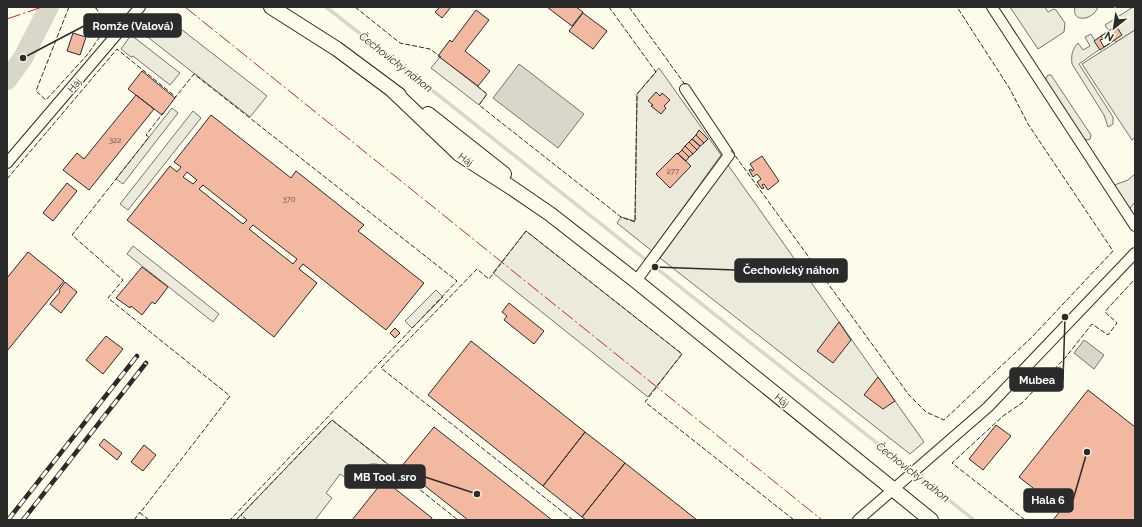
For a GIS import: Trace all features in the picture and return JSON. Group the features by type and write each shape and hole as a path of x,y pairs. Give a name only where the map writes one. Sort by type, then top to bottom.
{"main road":[{"name":"Háj","path":"271,7 331,46 467,144 537,201 550,214 931,520"}],"street":[{"name":"Háj","path":"7,163 140,7"},
{"path":"992,7 1135,226"},
{"path":"636,282 729,155 684,89"},
{"path":"858,520 988,407 1135,253"}],"shaded area":[{"path":"1010,7 1045,7 1048,12 1054,9 1065,23 1064,32 1038,49"},
{"path":"1075,7 1098,7 1092,15 1079,18 1076,16"},
{"path":"1135,7 1135,30 1116,42 1105,25"},
{"path":"172,22 267,96 250,117 145,35 154,25 164,32"},
{"path":"1135,30 1135,137 1132,140 1082,64"},
{"path":"1091,34 1100,49 1079,64 1113,117 1113,124 1108,127 1104,115 1072,64 1074,48 1078,43 1083,50 1090,46 1085,37"},
{"path":"131,35 180,73 170,85 133,56 131,57 121,49"},
{"path":"440,57 487,94 479,105 431,68"},
{"path":"519,64 584,114 558,148 493,98"},
{"path":"659,68 721,155 652,251 617,223 621,217 635,221 637,94"},
{"path":"1048,75 1051,75 1091,135 1090,139 1088,140 1077,137 1046,91 1046,78"},
{"path":"172,108 178,113 123,184 116,179"},
{"path":"193,111 201,118 128,210 120,204"},
{"path":"728,165 924,442 910,454 660,258"},
{"path":"1135,174 1135,202 1126,213 1109,187 1128,180"},
{"path":"526,231 682,354 648,397 493,273"},
{"path":"133,246 219,314 213,322 127,254"},
{"path":"436,290 443,297 412,328 405,321"},
{"path":"1084,340 1104,355 1094,369 1074,353"},
{"path":"332,420 398,472 377,464 371,464 361,468 349,480 340,474 326,493 332,498 315,520 236,520"}],"building":[{"path":"440,7 451,7 442,18 435,12"},
{"path":"547,7 576,7 583,12 572,26"},
{"path":"476,10 489,20 465,51 490,71 478,86 438,56 450,40 452,42"},
{"path":"583,13 607,31 593,49 569,31"},
{"path":"1116,26 1122,35 1100,50 1094,41"},
{"path":"73,33 86,37 80,55 67,51"},
{"path":"1106,33 1112,42 1104,47 1100,40 1103,39 1101,36"},
{"path":"142,71 175,98 162,115 128,89"},
{"path":"656,92 660,96 662,93 670,100 664,106 666,108 661,114 651,106 653,105 648,101"},
{"path":"136,95 154,109 89,190 63,170 77,153 84,159"},
{"path":"211,115 291,178 296,171 364,225 358,231 424,283 386,330 303,264 299,269 317,283 274,337 127,220 170,166 177,172 181,167 174,162","holes":["187,172 197,180 193,184 183,177","203,185 247,220 243,224 199,189","253,225 297,259 293,264 249,229"]},
{"path":"699,130 708,139 704,143 696,135"},
{"path":"696,135 704,143 700,146 692,139"},
{"path":"692,139 700,146 697,150 689,142"},
{"path":"689,142 697,150 693,154 685,146"},
{"path":"685,146 693,154 689,157 682,150"},
{"path":"682,150 689,157 686,161 678,154"},
{"path":"677,153 691,166 670,188 656,174"},
{"path":"762,156 779,181 768,190 764,184 762,185 764,188 762,189 757,182 761,179 757,174 753,177 749,170 754,170 750,164"},
{"path":"67,183 77,191 53,221 43,213"},
{"path":"28,252 64,281 7,351 7,278"},
{"path":"142,267 168,287 155,304 152,302 142,315 131,306 130,308 116,298"},
{"path":"65,282 77,292 61,313 50,304 60,292 59,290"},
{"path":"509,303 544,331 534,344 504,320 507,316 502,312"},
{"path":"839,322 851,340 833,363 817,351"},
{"path":"395,328 400,333 395,338 390,333"},
{"path":"106,336 123,349 103,374 86,360"},
{"path":"471,341 585,432 543,486 428,395"},
{"path":"878,377 895,401 883,409 864,395"},
{"path":"1088,390 1135,427 1135,520 1053,520 1061,510 1019,477"},
{"path":"996,425 1011,436 983,470 969,459"},
{"path":"434,427 552,520 468,520 401,467"},
{"path":"585,432 625,463 582,517 543,486"},
{"path":"104,439 122,453 117,460 99,445"},
{"path":"144,445 156,455 143,471 131,462"},
{"path":"625,463 697,520 586,520 582,517"},
{"path":"384,480 432,518 431,520 352,520"}],"waterway":[{"path":"7,80 23,58 49,7"},
{"name":"Čechovický náhon","path":"326,7 974,520"}],"railway":[{"path":"8,520 137,356"},
{"path":"23,520 146,363"}],"fence":[{"path":"69,7 36,91 46,100 88,54 107,26 96,8 91,7"},
{"path":"355,7 400,43 430,49 441,57"},
{"path":"477,86 487,94 479,105 621,217 635,222 637,94 656,72 609,7"},
{"path":"629,7 686,86"},
{"path":"731,150 909,395 926,412 944,420 1032,337 1113,251 1028,124 1010,89 957,7"},
{"path":"7,179 117,49 176,97"},
{"path":"174,99 194,74 457,281 230,520"},
{"path":"149,520 140,513 230,396 108,298 123,280 72,235 149,137 146,135 163,113"},
{"path":"573,520 381,368 477,269 489,279 526,231 682,354 645,402 794,520"},
{"path":"1025,520 952,463 1003,416 1022,403 1065,358 1092,324 1108,335 1117,323 1105,312 1135,279"},
{"path":"247,520 241,515 332,420 458,520"},
{"path":"134,520 140,512"},
{"path":"236,520 241,515 242,516"}],"power":[{"path":"7,19 42,7"},
{"path":"185,7 822,520"}],"place":[{"name":"Romže (Valová)","path":"23,58"},
{"name":"Čechovický náhon","path":"655,267"},
{"name":"Mubea","path":"1065,317"},
{"name":"Hala 6","path":"1087,452"},
{"name":"MB Tool .sro","path":"477,494"}]}
